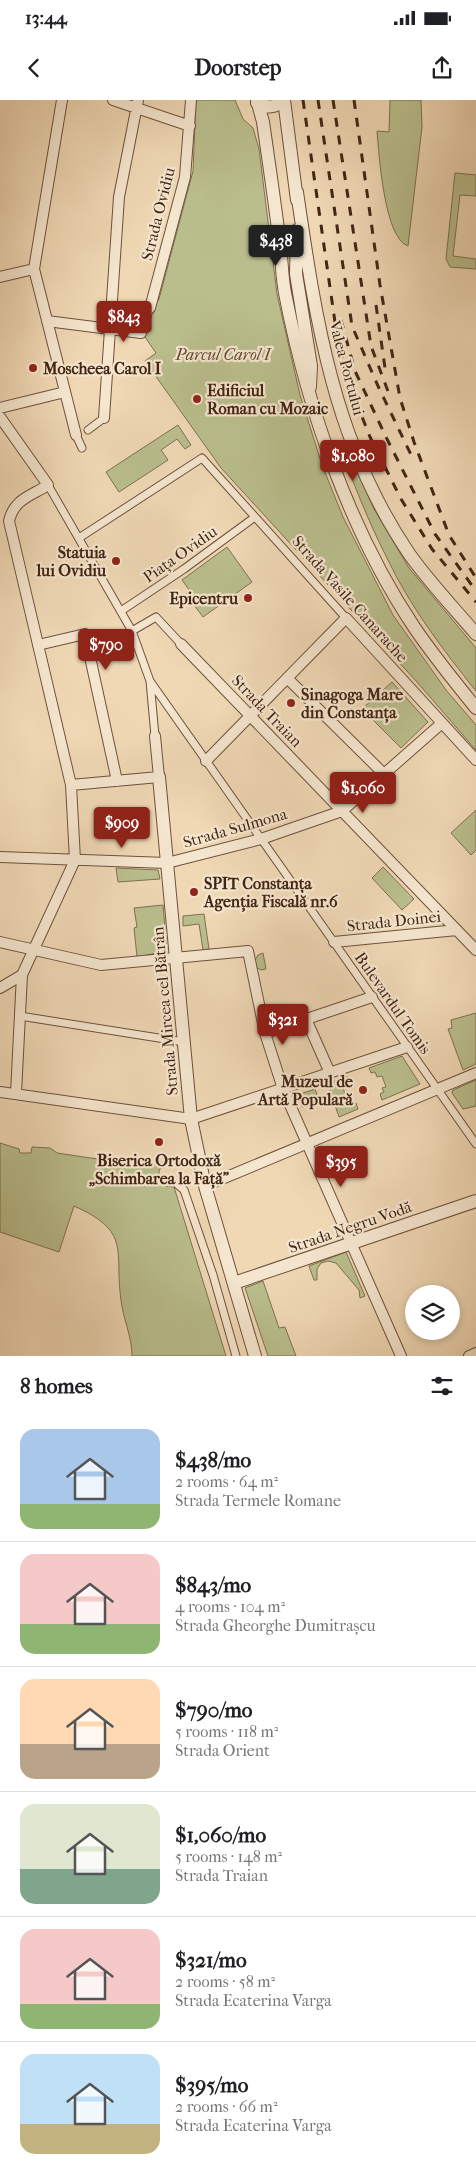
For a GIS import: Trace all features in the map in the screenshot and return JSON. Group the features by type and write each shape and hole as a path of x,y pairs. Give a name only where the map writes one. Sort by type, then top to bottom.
{"street":[{"path":"62,100 34,269 76,435 82,448"},
{"path":"113,100 137,104 190,126"},
{"name":"Strada Ovidiu","path":"141,333 150,308 185,177 191,100"},
{"path":"257,102 269,107 277,106 284,100"},
{"path":"284,100 297,192 296,274 311,366 310,397"},
{"path":"257,102 263,122 285,295 300,366 310,397 351,506 388,584 433,654 476,708"},
{"path":"88,430 104,418 119,197 137,104"},
{"name":"Valea Portului","path":"297,192 311,291 334,393 362,467 392,527 411,556 476,634"},
{"path":"280,247 296,274 311,291"},
{"path":"0,277 34,269"},
{"path":"47,322 141,333"},
{"path":"0,408 65,392"},
{"path":"0,417 49,487 16,504 12,510 10,521 71,785 76,860 22,975 16,1093"},
{"name":"Strada Vasile Canarache","path":"79,538 202,458 476,760"},
{"name":"Strada Mircea cel Bătrân","path":"49,487 132,631 150,682 191,1119 205,1186 255,1356"},
{"name":"Piața Ovidiu","path":"121,611 184,569 255,517"},
{"path":"132,631 156,617 177,640"},
{"path":"206,761 346,618"},
{"path":"38,645 85,634 117,781"},
{"name":"Strada Traian","path":"177,640 476,950"},
{"path":"287,678 384,774"},
{"name":"Bulevardul Tomis","path":"150,682 476,1144"},
{"name":"Strada Sulmona","path":"0,857 167,863 261,839 342,811 442,723"},
{"path":"71,785 159,777"},
{"name":"Strada Doinei","path":"334,942 457,930"},
{"path":"0,942 101,965 248,951 265,1033 284,1089 401,1356"},
{"path":"0,988 22,975"},
{"path":"265,1033 372,997"},
{"path":"20,1016 184,1042"},
{"path":"306,1019 330,1072"},
{"path":"0,1092 191,1119 407,1047"},
{"path":"205,1186 476,1074"},
{"path":"178,1185 184,1190 207,1256 236,1356"},
{"name":"Strada Negru Vodă","path":"234,1283 476,1201"},
{"path":"469,1356 476,1352"}],"green space":[{"name":"Parcul Carol I","path":"196,100 235,100 243,119 253,128 259,149 277,294 300,395 322,465 343,517 393,615 446,690 476,725 476,750 417,682 221,468 145,361 156,353 143,334 151,311 159,299 193,171"},
{"path":"390,100 421,100 422,127 408,246 400,240 393,228 381,175 377,131 389,132"},
{"path":"455,173 476,175 476,196 460,195 453,256 476,259 476,269 450,267 446,259"},
{"path":"178,425 191,445 185,449 177,439 161,450 168,460 119,492 106,472"},
{"path":"344,441 374,509 409,568 476,648 476,691 427,627 396,576 373,530 349,472 338,442"},
{"path":"227,547 252,582 203,617 186,594 190,591 182,580"},
{"path":"392,682 428,722 401,748 362,709"},
{"path":"476,810 476,850 471,855 451,833"},
{"path":"383,867 414,899 402,910 372,878"},
{"path":"116,868 158,870 160,879 118,882"},
{"path":"163,905 167,951 137,957 134,928 137,927 134,908"},
{"path":"204,914 209,949 203,950 199,924 183,926 183,916"},
{"path":"263,953 266,969 261,970 256,967 254,962 258,955"},
{"path":"476,1013 476,1064 463,1070 448,1029 452,1028 451,1020"},
{"path":"402,1056 420,1084 382,1100 380,1094 384,1092 382,1088 386,1087 382,1076 377,1077 375,1072 371,1073 369,1068"},
{"path":"347,1076 350,1083 342,1086 350,1105 356,1103 358,1109 339,1117 328,1084"},
{"path":"476,1080 476,1106 463,1109 452,1093 453,1090"},
{"path":"315,1089 319,1100 302,1107 297,1095"},
{"path":"0,1143 19,1149 20,1153 31,1153 32,1147 50,1148 57,1153 131,1164 169,1162 159,1170 159,1180 165,1186 174,1187 226,1356 132,1356 131,1341 121,1300 117,1244 113,1234 92,1215 74,1206 59,1252 0,1232"},
{"path":"346,1252 365,1296 360,1298 359,1290 336,1263 328,1261 321,1263 317,1269 317,1280 314,1280 309,1266"},
{"path":"263,1281 279,1328 285,1327 296,1356 268,1356 245,1288"}],"railway":[{"path":"303,100 336,329 346,376 370,437 401,499 432,549 476,602"},
{"path":"318,100 352,326 414,461"},
{"path":"333,100 371,346 389,394"},
{"path":"354,100 380,285 400,398 414,442 449,535 476,578"},
{"path":"376,305 386,375"},
{"path":"341,320 355,371 386,437 435,534 476,591"}],"place":[{"name":"Moscheea Carol I","path":"33,368"},
{"name":"Edificiul Roman cu Mozaic","path":"197,399"},
{"name":"Statuia lui Ovidiu","path":"116,561"},
{"name":"Epicentru","path":"248,598"},
{"name":"Sinagoga Mare din Constanța","path":"291,703"},
{"name":"SPIT Constanța Agenția Fiscală nr.6","path":"194,892"},
{"name":"Muzeul de Artă Populară","path":"363,1090"},
{"name":"Biserica Ortodoxă „Schimbarea la Față”","path":"159,1142"}]}
